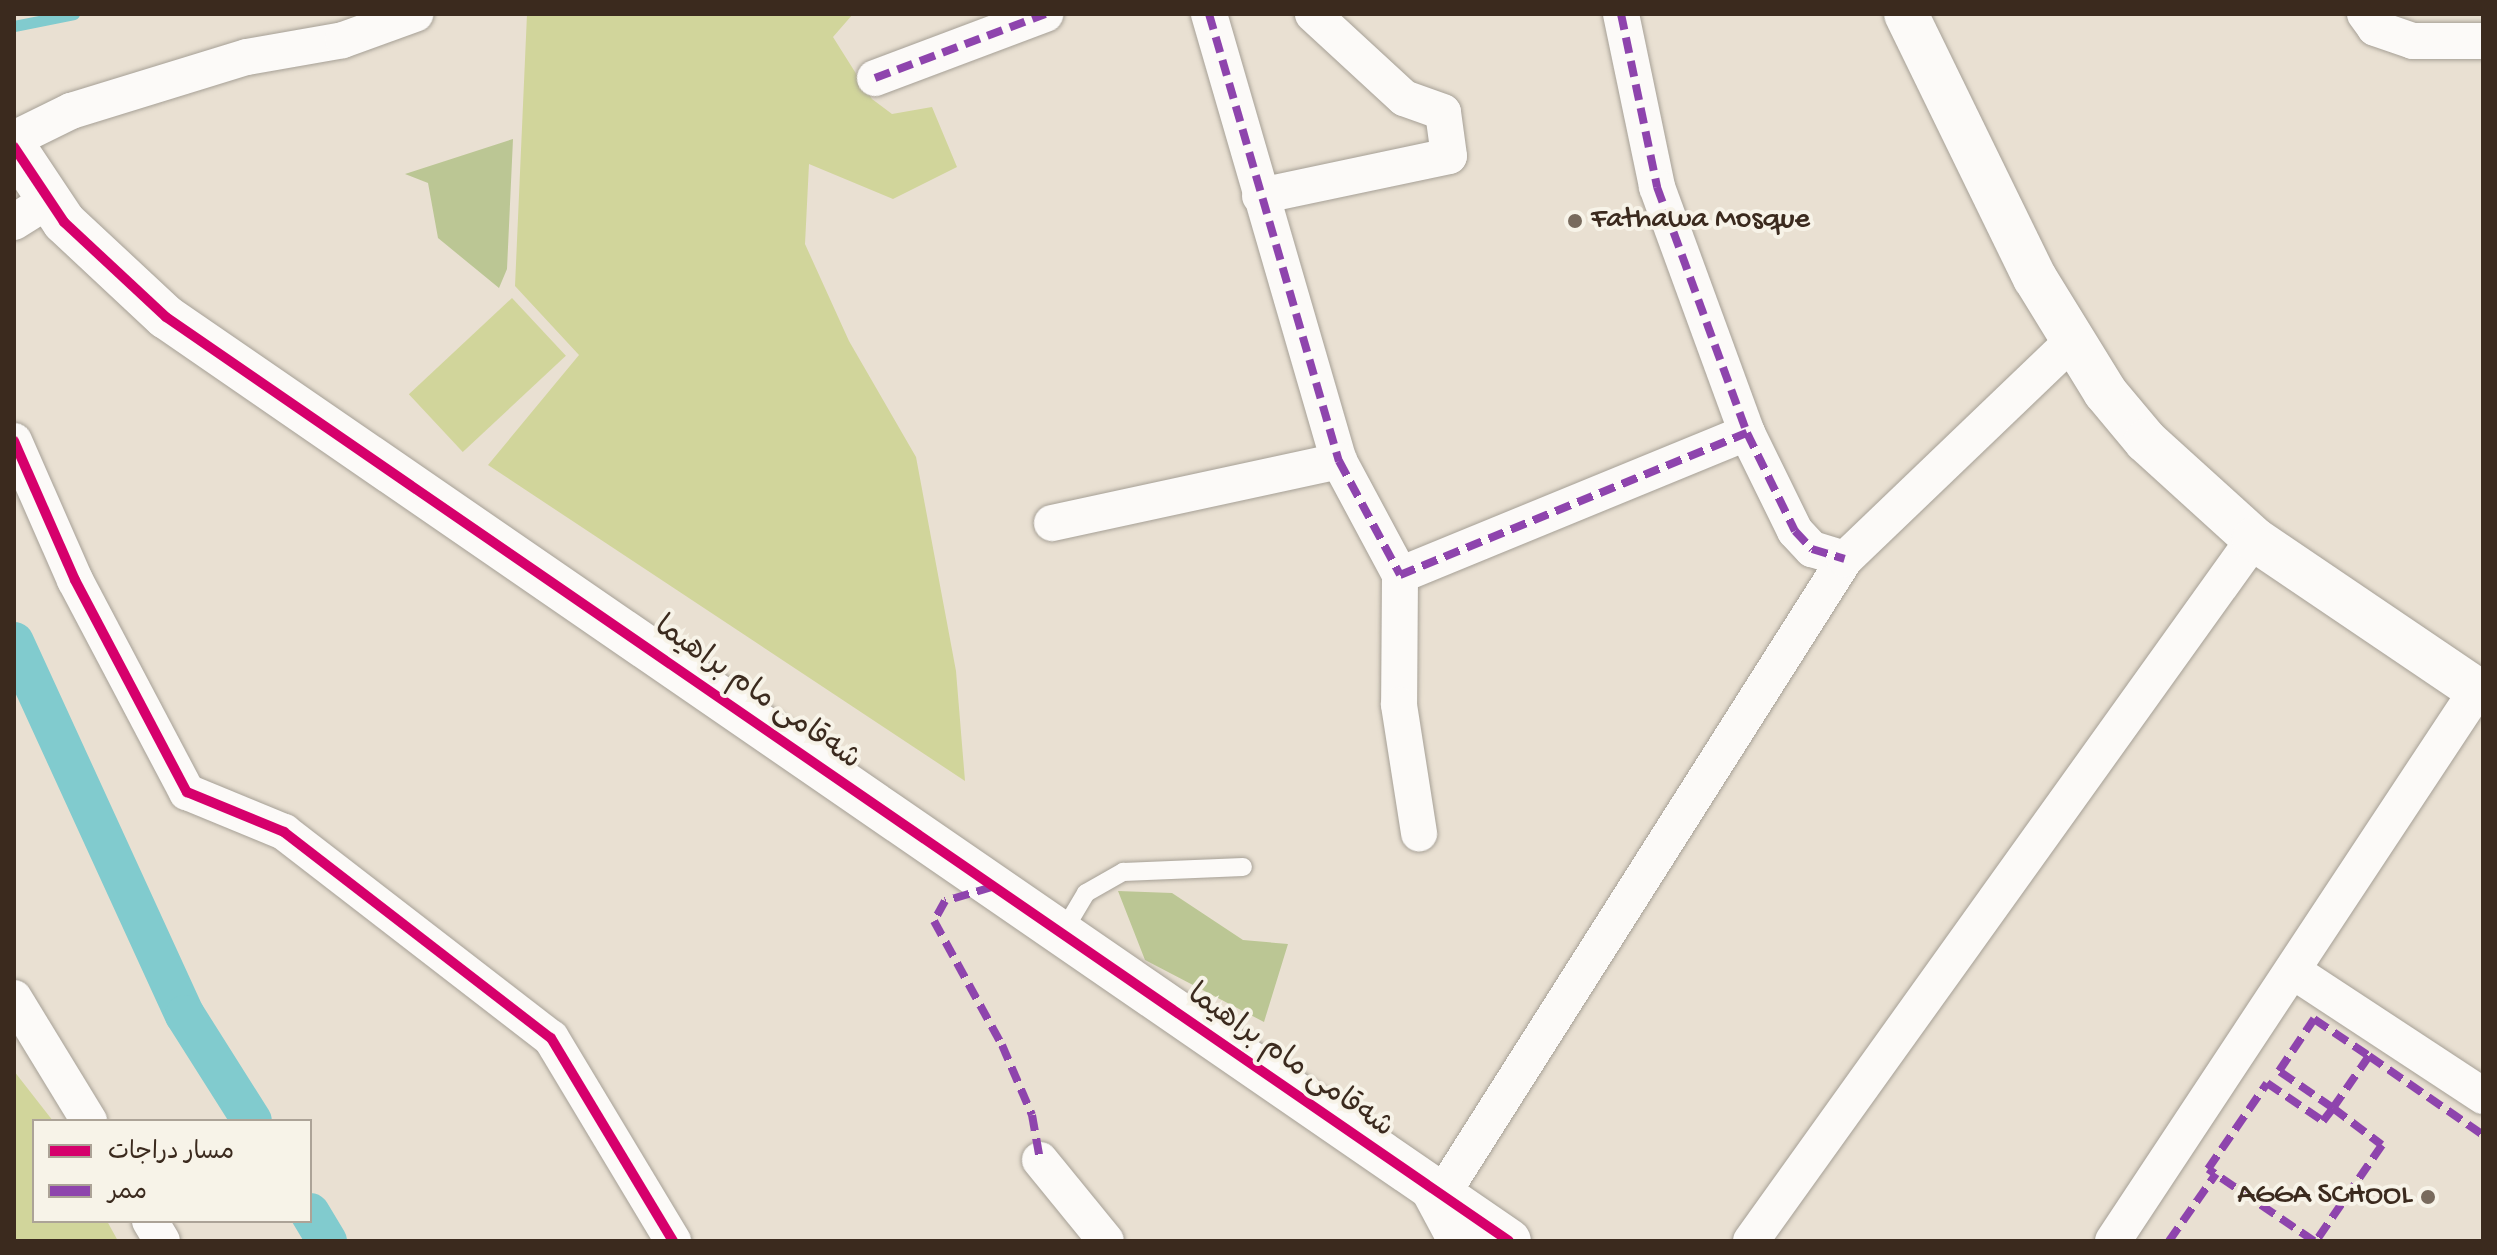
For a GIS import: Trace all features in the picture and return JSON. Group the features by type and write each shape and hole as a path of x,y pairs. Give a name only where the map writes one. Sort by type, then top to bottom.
{"street":[{"path":"14,139 71,111 247,57 343,40 415,14"},
{"path":"875,78 1045,14"},
{"path":"1209,14 1339,461 1400,575 1399,705 1419,833"},
{"path":"1260,196 1449,156 1443,112 1404,98 1313,14"},
{"path":"1621,14 1657,187 1747,433 1795,531 1812,549 1845,559"},
{"path":"1906,14 1976,167 2071,342 2146,441 2254,539 2480,692 2296,973 2113,1241"},
{"path":"2365,14 2375,28 2413,41 2483,41"},
{"name":"شەقامی مام براهیما","path":"14,147 32,211 166,317 1509,1241"},
{"path":"1456,1241 1434,1192 1845,559 2071,342"},
{"path":"1400,575 1747,433"},
{"path":"14,441 75,580 187,792 284,832 551,1038 673,1241"},
{"path":"1052,523 1339,461"},
{"path":"1751,1241 2254,539"},
{"path":"2296,973 2483,1096"},
{"path":"14,998 88,1119"},
{"path":"1040,1160 1106,1241"},
{"path":"151,1223 162,1241"}],"lane":[{"path":"1061,935 1086,893 1123,872 1243,867"}],"green space":[{"path":"527,14 853,14 833,37 872,99 892,114 932,107 957,167 893,199 809,164 805,244 849,341 916,457 956,671 965,781 488,465 579,355 515,286"},
{"path":"513,139 507,269 499,288 438,238 428,183 405,174"},
{"path":"512,298 566,356 463,452 409,394"},
{"path":"1118,891 1172,893 1243,940 1288,944 1264,1022 1145,960"},
{"path":"14,1071 51,1119 32,1119 32,1223 108,1223 118,1241 14,1241"}],"waterway":[{"path":"14,26 74,14"},
{"path":"14,642 185,1015 251,1119"},
{"path":"312,1216 327,1241"}],"marked path":[{"path":"875,78 1045,14"},
{"path":"1209,14 1339,461 1400,575 1747,433"},
{"path":"1621,14 1657,187 1747,433 1795,531 1812,549 1845,559"},
{"path":"992,887 945,901 934,921 1002,1045 1032,1115 1040,1160"},
{"path":"2369,1056 2333,1108 2279,1071 2314,1019 2369,1056 2483,1135"},
{"path":"2314,1241 2208,1169 2267,1083 2323,1121 2333,1108 2382,1145 2316,1241"},
{"path":"2169,1241 2216,1174"}],"cycle path":[{"path":"14,147 64,222 166,317 1509,1241"},
{"path":"14,441 75,580 187,792 284,832 551,1038 673,1241"}],"place":[{"name":"Fathawa Mosque","path":"1575,221"},
{"name":"AGGA SCHOOL","path":"2428,1197"}]}
